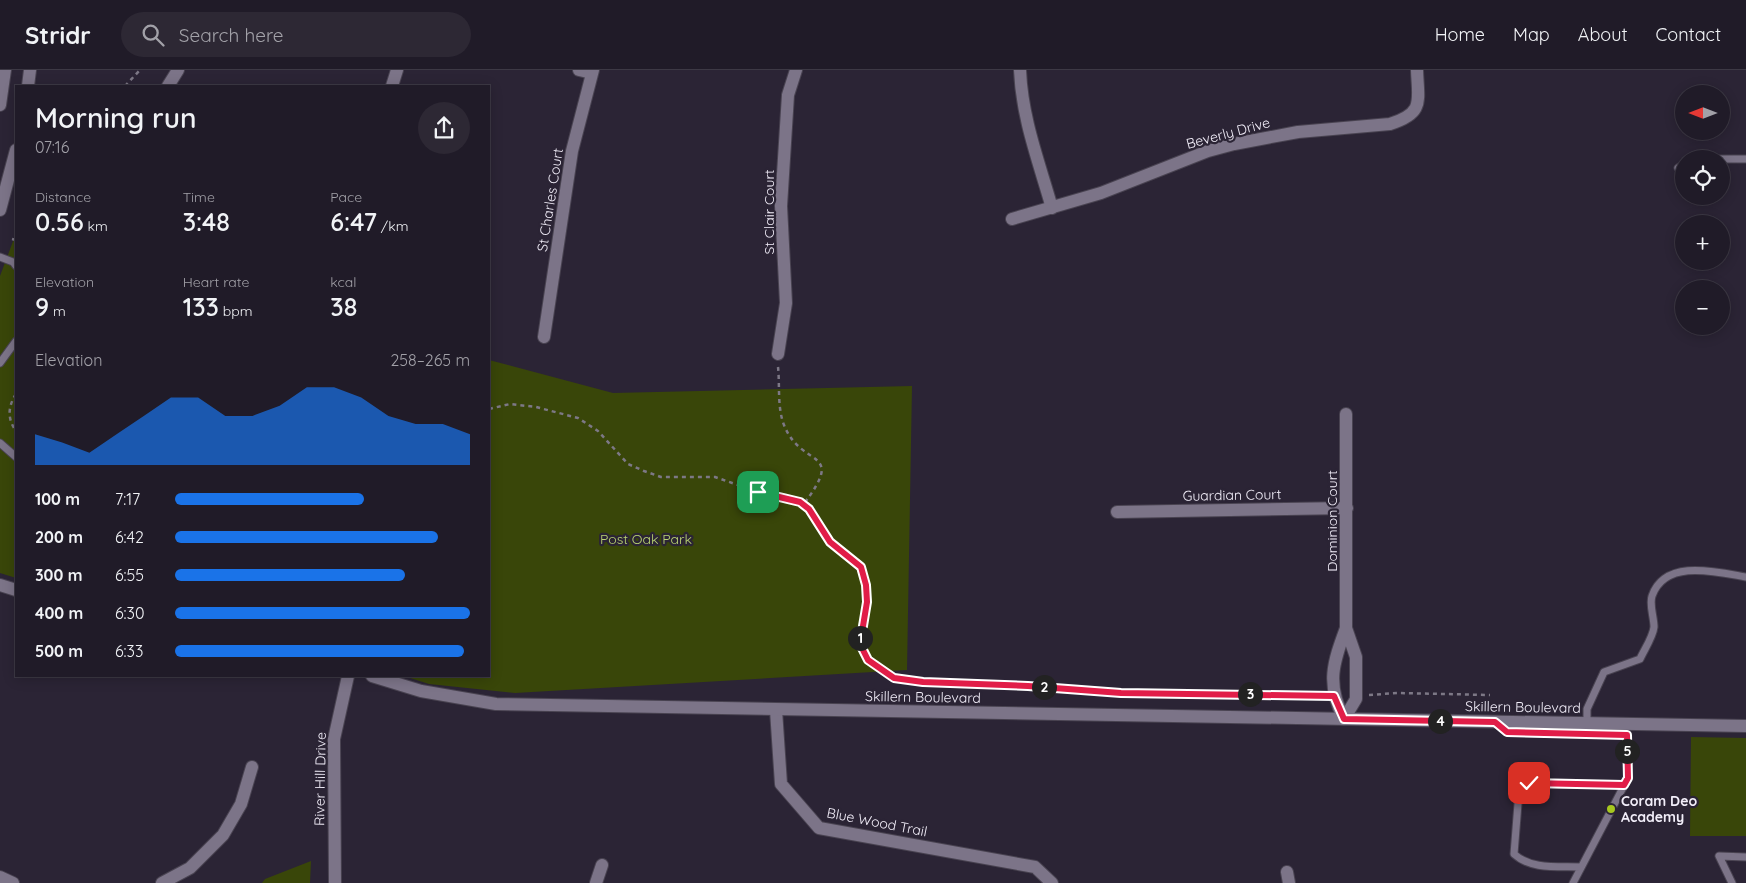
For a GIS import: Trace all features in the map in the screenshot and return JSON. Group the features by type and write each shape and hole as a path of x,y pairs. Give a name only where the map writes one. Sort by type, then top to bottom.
{"street":[{"path":"0,105 5,70"},
{"path":"28,85 30,70"},
{"path":"169,85 178,70"},
{"path":"392,85 397,70"},
{"name":"St Clair Court","path":"778,354 786,303 781,206 788,95 796,70"},
{"path":"1020,70 1021,96 1028,132 1052,208"},
{"name":"Beverly Drive","path":"1012,219 1101,193 1208,151 1234,144 1298,132 1390,124 1404,119 1414,112 1419,103 1417,70"},
{"name":"St Charles Court","path":"544,337 572,151 588,71"},
{"path":"0,210 15,154"},
{"name":"Dominion Court","path":"1344,719 1356,696 1356,657 1346,628 1346,414"},
{"name":"Guardian Court","path":"1116,512 1347,508"},
{"path":"0,585 15,590"},
{"name":"Dominion Court","path":"1344,719 1334,696 1334,659 1346,628"},
{"name":"River Hill Drive","path":"334,883 334,739 348,677"},
{"name":"Skillern Boulevard","path":"375,677 421,691 496,704 1495,722 1587,729 1746,726"},
{"name":"Blue Wood Trail","path":"776,710 781,784 819,828 1035,867 1052,883"},
{"path":"162,883 190,868 223,835 241,804 252,768"},
{"path":"596,883 602,865"},
{"path":"0,877 13,883"}],"lane":[{"path":"1730,159 1746,159"},
{"path":"0,256 15,265"},
{"path":"0,363 15,342"},
{"path":"0,443 15,456"},
{"path":"1572,883 1628,778 1627,735 1587,729 1587,709 1604,672 1640,659 1654,629 1652,597 1661,580 1680,572 1704,570 1746,577"},
{"path":"1581,867 1532,865 1522,862 1514,854 1518,800 1521,786 1529,783 1624,785"},
{"path":"1732,883 1719,856 1746,857"}],"path":[{"path":"126,85 140,70"},
{"path":"778,354 780,406 784,424 792,440 822,464 824,470 822,478 803,505"},
{"path":"15,396 10,404 9,414 15,429"},
{"path":"490,409 510,404 536,406 578,418 598,431 628,464 644,471 661,477 715,478 803,505 809,509 830,542 861,567 866,585 867,602 860,644 868,660 894,678 923,682 1028,686 1121,693 1334,696"},
{"path":"1356,696 1397,693 1490,695"}],"green space":[{"path":"15,236 15,578 0,573 0,276"},
{"name":"Post Oak Park","path":"490,360 613,393 912,386 907,670 515,693 429,684 407,677 490,677"},
{"path":"1691,737 1746,738 1746,836 1690,836"},
{"path":"311,861 310,883 262,883 265,879"}],"place":[{"name":"Coram Deo Academy","path":"1611,809"}],"route":[{"path":"758,492 800,502 809,509 830,542 861,567 866,585 867,602 861,627 860,644 868,660 881,671 894,678 923,682 1028,686 1121,693 1174,692 1334,696 1344,719 1495,722 1507,732 1565,735 1627,735 1628,778 1624,785 1529,783"}]}
